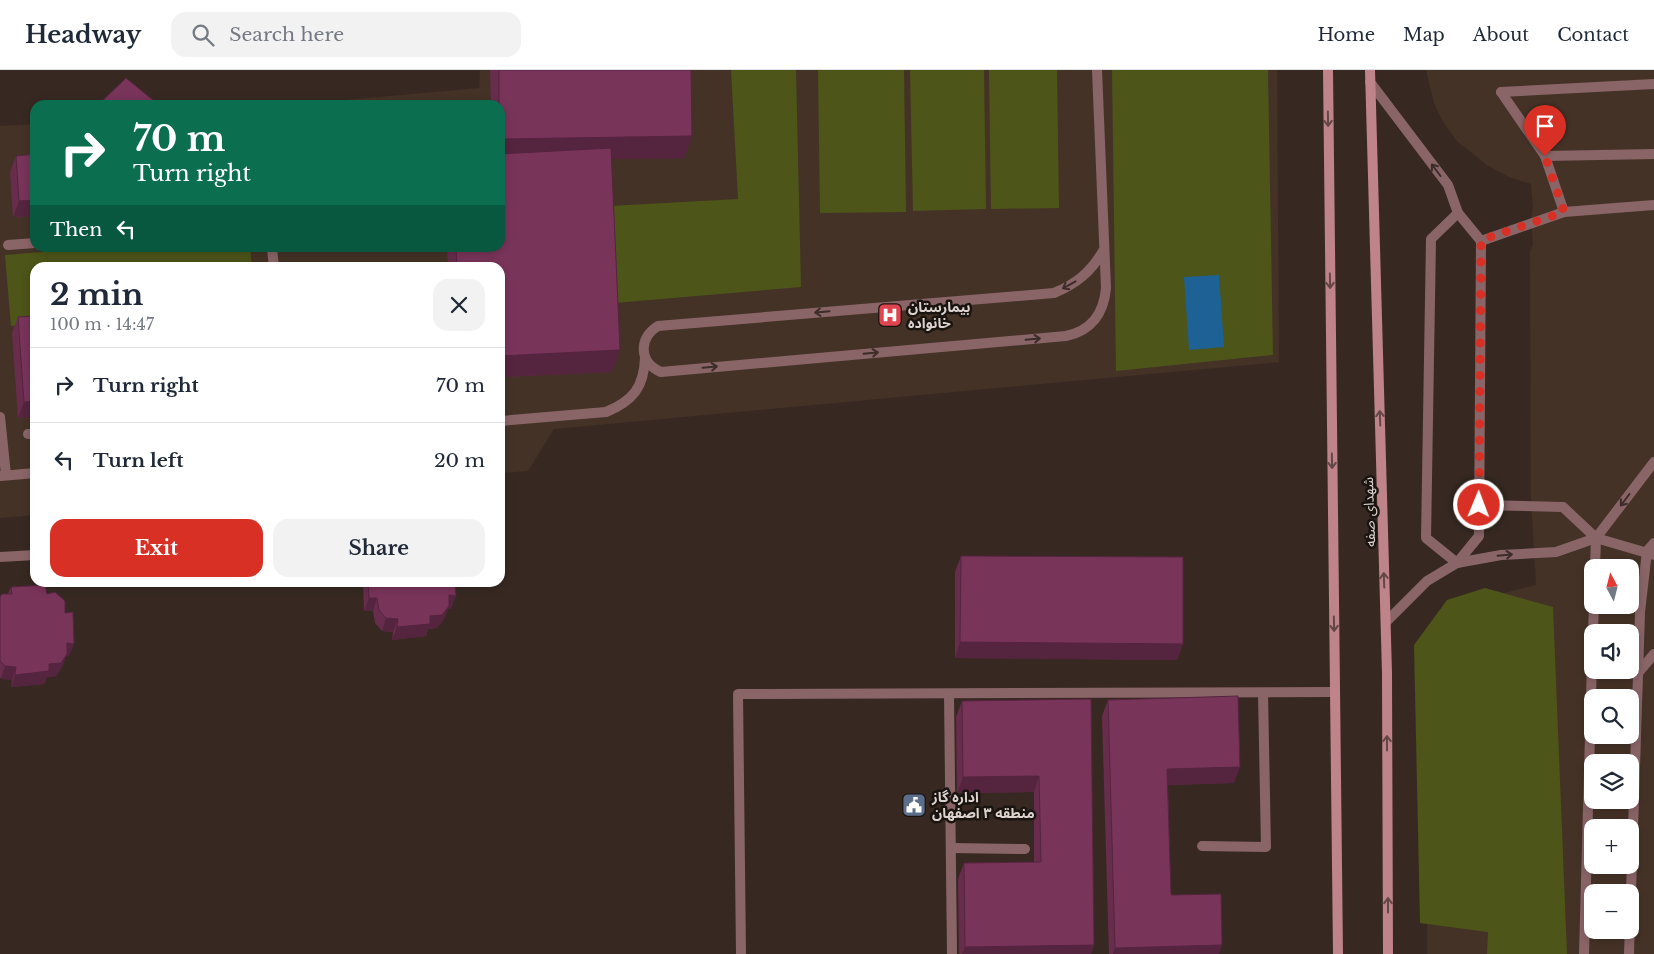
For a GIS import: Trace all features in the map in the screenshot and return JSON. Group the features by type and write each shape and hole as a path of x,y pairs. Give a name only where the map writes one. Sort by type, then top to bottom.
{"main road":[{"path":"1328,70 1338,954"},
{"name":"شهدای صفه","path":"1370,70 1386,622 1388,954"}],"lane":[{"path":"645,358 654,369 661,372 1075,334 1085,329 1102,310 1106,288 1097,70"},
{"path":"1370,82 1448,185 1458,213 1481,240 1479,536 1457,563"},
{"path":"1564,212 1545,156 1501,92 1654,84"},
{"path":"1545,156 1654,154"},
{"path":"1481,240 1564,212 1654,205"},
{"path":"1457,563 1426,538 1431,239 1458,213"},
{"path":"8,245 30,243"},
{"path":"505,421 606,412 619,407 636,394 641,385 645,358 644,342 651,330 658,326 1054,293 1081,279 1090,270 1103,251"},
{"path":"0,417 3,476 30,473"},
{"path":"1386,622 1427,581 1457,563 1501,554 1556,552 1596,538 1654,462"},
{"path":"1479,505 1563,507 1596,538 1650,553"},
{"path":"1595,559 1596,538"},
{"path":"1639,642 1640,612 1650,553 1654,543"},
{"path":"0,557 30,555"},
{"path":"1639,672 1654,654"},
{"path":"1584,954 1592,679"},
{"path":"1629,954 1638,679"},
{"path":"741,954 738,694 1335,692"},
{"path":"1202,846 1266,847 1263,693"},
{"path":"949,694 952,954"},
{"path":"951,848 1025,849"}],"shaded area":[{"name":"بیمارستان خانواده","path":"480,70 1277,70 1279,362 554,429 528,471 505,473 505,262 30,262 30,515 0,518 0,126 30,124 30,252 505,252 505,100 346,100 479,88"},
{"path":"1426,70 1654,70 1654,954 1427,954 1428,819 1500,594 1536,585 1531,501 1530,252 1533,244 1531,219 1533,207 1531,184 1509,177 1487,165 1457,141 1443,122 1434,103"}],"green space":[{"path":"731,70 796,70 801,287 615,303 610,206 738,199"},
{"path":"818,70 904,70 906,212 820,213"},
{"path":"910,70 984,70 986,209 913,211"},
{"path":"989,70 1057,70 1059,208 991,209"},
{"path":"1112,70 1268,70 1273,355 1116,371"},
{"path":"42,252 250,252 251,262 30,262 30,324 11,326 5,255"},
{"path":"1485,588 1553,607 1567,954 1487,954 1488,932 1420,923 1414,645 1447,600"}],"water":[{"path":"1219,275 1224,347 1189,350 1184,277"}],"building":[{"path":"499,70 691,70 692,136 505,139 505,100 499,100"},
{"path":"126,78 153,100 103,100"},
{"path":"611,148 620,350 505,356 505,262 457,262 456,252 505,252 505,154"},
{"path":"30,155 30,200 19,201 16,156"},
{"path":"30,316 30,401 24,402 18,317"},
{"path":"961,556 1183,557 1183,644 960,642"},
{"path":"11,587 45,587 47,594 55,592 65,601 65,613 73,612 74,644 67,643 67,654 61,663 49,664 49,671 15,675 16,667 5,666 0,661 0,597 2,594 12,594"},
{"path":"368,587 455,587 456,596 449,595 449,606 442,615 430,616 430,624 397,627 398,619 386,618 379,610 377,598 369,598"},
{"path":"1238,696 1240,767 1167,769 1171,895 1221,894 1222,945 1115,948 1108,700"},
{"path":"1091,699 1094,945 965,947 964,863 1041,862 1039,776 963,777 962,701"}],"place":[{"name":"بیمارستان خانواده","path":"890,315"},
{"name":"اداره گاز منطقه ۳ اصفهان","path":"914,805"}],"route":[{"path":"1479,505 1481,240 1564,212 1545,156"}]}
